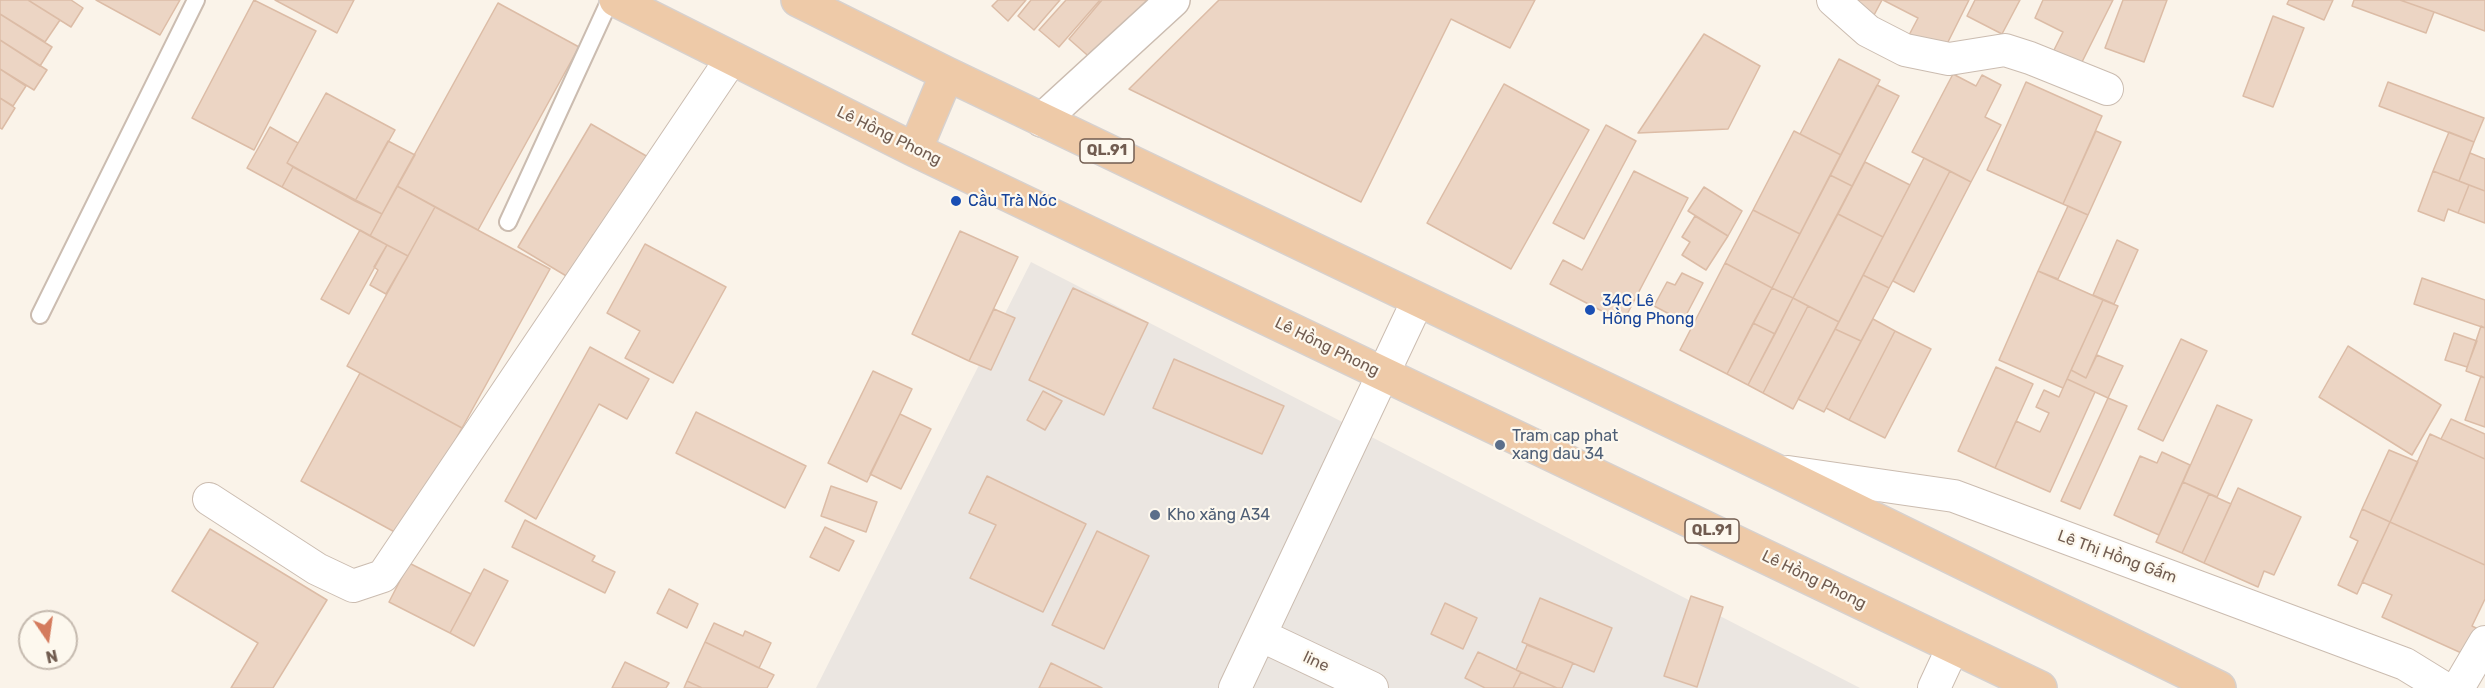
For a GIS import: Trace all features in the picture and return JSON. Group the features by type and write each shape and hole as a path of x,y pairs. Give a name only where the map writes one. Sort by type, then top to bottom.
{"highway":[{"name":"Lê Hồng Phong","path":"616,0 915,150 2040,688"},
{"name":"QL.91","path":"798,0 946,74 1776,471 2219,688"},
{"path":"915,150 946,74"}],"street":[{"path":"1042,120 1173,0"},
{"path":"1833,0 1868,31 1905,50 1949,59 2005,50 2107,90"},
{"path":"209,499 317,569 353,586 383,576 732,58"},
{"path":"1235,688 1418,300"},
{"name":"Lê Thị Hồng Gấm","path":"1776,471 1954,496 2405,663 2444,688"},
{"name":"line","path":"1260,635 1372,688"},
{"path":"2458,688 2485,642"},
{"path":"1936,687 1953,647"}],"lane":[{"path":"40,315 196,0"},
{"path":"508,222 610,0"}],"shaded area":[{"path":"1031,262 1860,688 816,688"}],"building":[{"path":"0,0 28,0 60,20 45,42 0,14"},
{"path":"28,0 71,0 83,8 71,27"},
{"path":"96,0 180,0 160,35"},
{"path":"254,0 316,31 254,150 192,118"},
{"path":"275,0 354,0 337,33"},
{"path":"998,0 1026,0 1008,21 992,6"},
{"path":"1031,0 1060,0 1034,30 1018,16"},
{"path":"1066,0 1100,0 1059,47 1039,30"},
{"path":"1102,0 1147,0 1094,61 1069,39"},
{"path":"1219,0 1535,0 1510,48 1451,19 1361,202 1129,89"},
{"path":"1842,0 1882,0 1873,17"},
{"path":"1883,0 1969,0 1942,54 1908,37 1918,18"},
{"path":"1975,0 2020,0 2002,34 1967,16"},
{"path":"2043,0 2113,0 2080,66 2053,52 2063,32 2035,18"},
{"path":"2123,0 2167,0 2144,62 2105,48"},
{"path":"2289,0 2333,0 2324,20 2287,4"},
{"path":"2354,0 2400,0 2434,12 2426,33 2352,6"},
{"path":"2400,0 2485,0 2485,31 2434,12"},
{"path":"498,3 579,47 478,230 397,186"},
{"path":"0,14 52,47 40,66 0,40"},
{"path":"2273,16 2304,28 2273,107 2243,96"},
{"path":"1704,34 1760,66 1728,129 1638,133"},
{"path":"0,40 47,70 34,90 0,69"},
{"path":"1839,59 1880,80 1841,155 1800,134"},
{"path":"0,69 26,86 13,106 0,98"},
{"path":"1953,74 1976,86 1982,75 2001,85 1985,117 2001,125 1971,182 1912,152"},
{"path":"2026,82 2102,116 2063,204 1987,170"},
{"path":"2388,82 2484,118 2474,142 2379,106"},
{"path":"1504,84 1589,130 1511,269 1427,223"},
{"path":"1877,85 1899,96 1852,186 1830,175"},
{"path":"326,93 395,130 355,201 287,163"},
{"path":"0,98 15,108 2,129 0,128"},
{"path":"591,124 648,157 600,239 593,235 568,277 518,247"},
{"path":"1606,125 1636,141 1584,239 1553,223"},
{"path":"270,127 298,143 287,163 293,167 282,187 247,168"},
{"path":"1794,131 1841,155 1800,234 1753,210"},
{"path":"2096,131 2121,142 2088,215 2063,204"},
{"path":"2449,132 2474,142 2459,181 2433,171"},
{"path":"388,141 415,155 382,214 355,201"},
{"path":"2470,153 2485,159 2485,191 2459,181"},
{"path":"1924,158 1950,171 1889,288 1863,275"},
{"path":"1865,162 1910,185 1883,237 1838,214"},
{"path":"293,167 382,214 370,236 282,187"},
{"path":"1634,171 1688,198 1623,322 1550,284 1563,260 1582,270"},
{"path":"1950,171 1971,182 1914,292 1893,281"},
{"path":"2433,171 2469,185 2458,213 2448,209 2444,221 2418,211"},
{"path":"1830,175 1852,186 1793,298 1772,288"},
{"path":"2469,185 2485,191 2485,223 2458,213"},
{"path":"397,186 435,207 408,256 370,236"},
{"path":"1704,187 1742,211 1728,236 1688,211"},
{"path":"2068,206 2088,215 2058,279 2038,271"},
{"path":"435,207 550,269 462,428 347,366"},
{"path":"1753,210 1800,234 1772,288 1725,263"},
{"path":"1838,214 1883,237 1839,322 1793,298"},
{"path":"1695,216 1728,236 1706,270 1682,255 1690,242 1682,237"},
{"path":"360,230 387,245 349,314 321,299"},
{"path":"960,231 1018,257 969,361 912,334"},
{"path":"2117,240 2138,250 2114,304 2093,295"},
{"path":"645,244 726,287 673,383 625,358 640,331 607,313"},
{"path":"387,245 408,256 386,294 370,285 378,270 374,267"},
{"path":"1725,263 1772,288 1727,374 1680,350"},
{"path":"2038,271 2103,300 2063,388 1999,360"},
{"path":"1682,273 1703,283 1683,321 1654,306 1667,282 1675,285"},
{"path":"1863,275 1889,288 1861,341 1835,329"},
{"path":"2422,278 2485,300 2485,328 2414,304"},
{"path":"1073,288 1148,323 1104,415 1029,380"},
{"path":"1772,288 1793,298 1775,334 1753,323"},
{"path":"1793,298 1808,306 1763,393 1748,385"},
{"path":"2103,300 2118,306 2086,378 2071,370"},
{"path":"1808,306 1839,322 1793,409 1763,393"},
{"path":"994,309 1015,318 991,370 969,361"},
{"path":"1873,319 1895,331 1849,420 1826,408"},
{"path":"1753,323 1775,334 1748,385 1727,374"},
{"path":"2481,326 2485,328 2485,378 2466,371"},
{"path":"1835,329 1861,341 1824,412 1798,399"},
{"path":"1895,331 1931,349 1885,438 1849,420"},
{"path":"2454,333 2477,341 2467,367 2445,360"},
{"path":"2181,339 2207,351 2163,441 2138,429"},
{"path":"2348,346 2441,405 2412,455 2319,397"},
{"path":"590,347 649,379 627,419 599,404 536,519 505,501"},
{"path":"2097,355 2123,366 2108,398 2067,379 2071,370 2086,378"},
{"path":"1174,359 1284,406 1262,454 1153,408"},
{"path":"1996,367 2033,384 1995,468 1958,451"},
{"path":"873,371 912,389 867,482 828,463"},
{"path":"360,373 462,428 402,536 301,481"},
{"path":"2481,376 2485,378 2485,427 2465,420"},
{"path":"2067,379 2095,392 2050,492 1995,468 2016,421 2040,432 2049,413 2036,407 2044,390 2059,397"},
{"path":"1043,391 1062,401 1045,430 1027,420"},
{"path":"2108,398 2127,406 2080,509 2061,501"},
{"path":"2217,405 2252,420 2217,497 2183,482"},
{"path":"696,412 806,466 785,508 676,453"},
{"path":"900,414 931,429 901,489 870,474"},
{"path":"2451,419 2485,434 2485,459 2441,439"},
{"path":"2430,434 2485,459 2485,565 2390,522"},
{"path":"2389,450 2418,462 2390,522 2362,509"},
{"path":"2162,452 2190,465 2159,535 2114,515 2140,456 2157,463"},
{"path":"987,476 1086,524 1043,612 970,578 996,525 969,513"},
{"path":"2183,482 2209,494 2182,553 2156,542"},
{"path":"831,486 877,502 866,532 821,516"},
{"path":"2238,488 2301,517 2274,575 2264,571 2258,587 2204,563"},
{"path":"2209,494 2231,504 2204,563 2182,553"},
{"path":"2362,509 2390,522 2357,594 2338,585 2358,541 2350,537"},
{"path":"525,520 595,556 592,561 615,572 605,593 512,547"},
{"path":"2390,522 2485,565 2485,599 2472,626 2480,630 2468,656 2382,617 2392,595 2362,582"},
{"path":"825,527 854,541 839,571 810,557"},
{"path":"210,529 327,600 273,688 231,688 258,643 172,591"},
{"path":"1097,531 1149,556 1104,649 1052,625"},
{"path":"409,563 471,594 450,633 389,602"},
{"path":"484,569 508,581 474,646 450,633"},
{"path":"669,589 698,604 687,628 657,613"},
{"path":"1691,596 1723,607 1697,687 1664,676"},
{"path":"1540,598 1612,628 1594,672 1522,642"},
{"path":"1445,603 1477,618 1463,649 1431,634"},
{"path":"714,623 743,636 745,631 771,643 759,668 705,642"},
{"path":"705,642 774,675 767,688 702,688 687,681"},
{"path":"1527,645 1573,663 1562,688 1557,688 1516,670"},
{"path":"1478,652 1521,672 1513,688 1485,688 1465,678"},
{"path":"625,662 669,683 666,688 612,688"},
{"path":"1051,663 1102,688 1039,688"},
{"path":"1521,672 1557,688 1513,688"},
{"path":"687,681 702,688 684,688"}],"place":[{"name":"Cầu Trà Nóc","path":"956,201"},
{"name":"34C Lê Hồng Phong","path":"1590,310"},
{"name":"Tram cap phat xang dau 34","path":"1500,445"},
{"name":"Kho xăng A34","path":"1155,515"}]}
